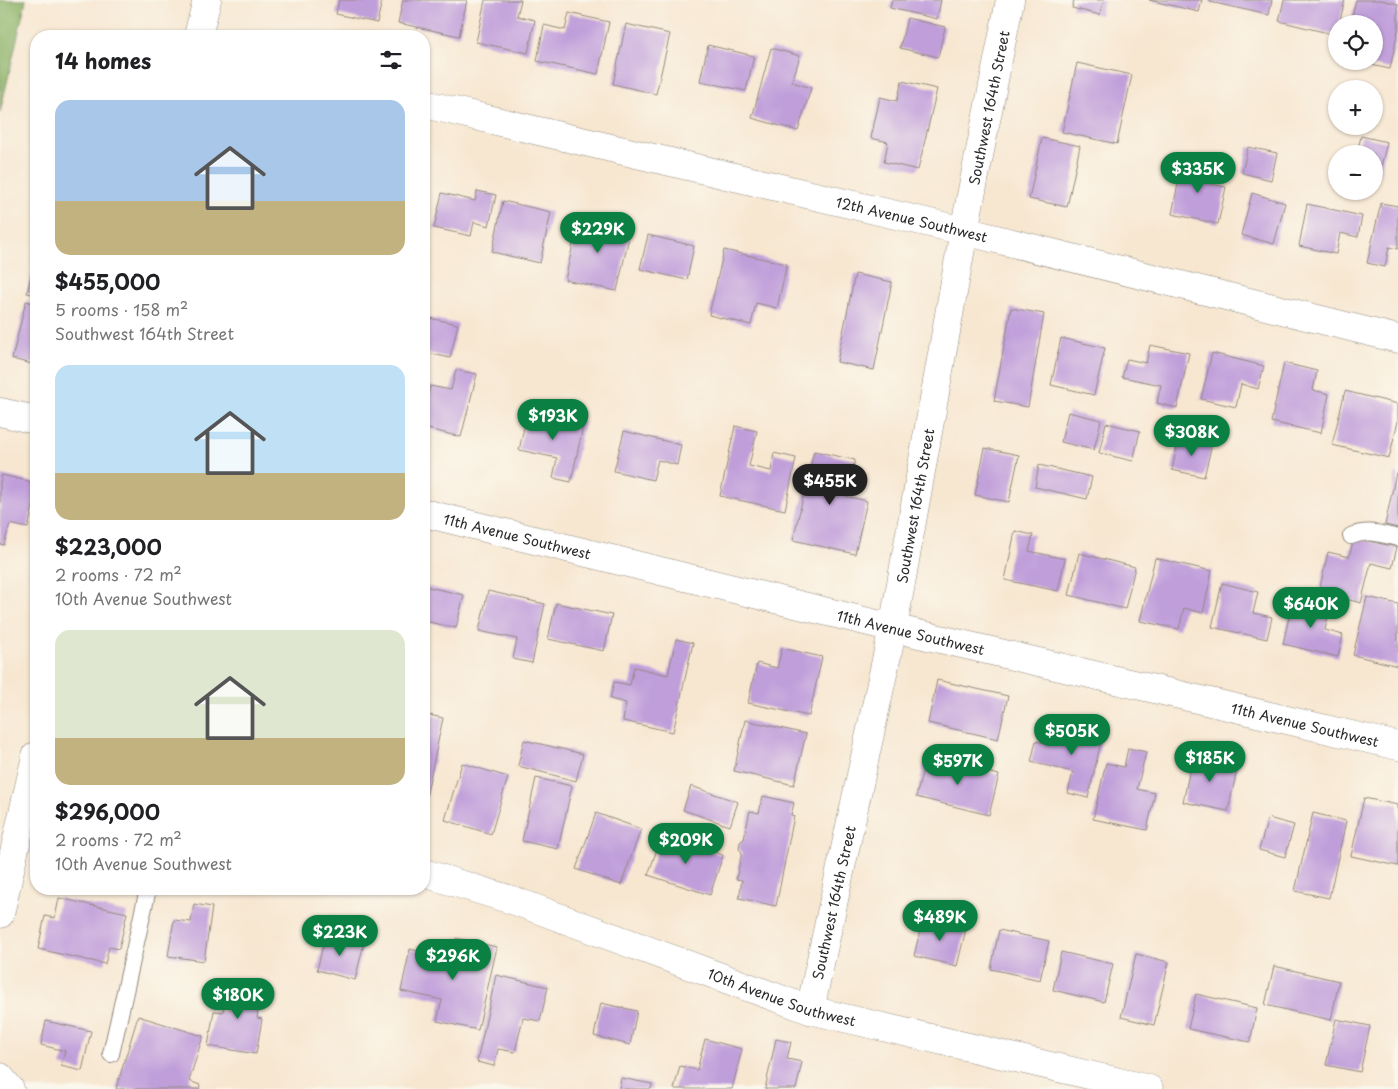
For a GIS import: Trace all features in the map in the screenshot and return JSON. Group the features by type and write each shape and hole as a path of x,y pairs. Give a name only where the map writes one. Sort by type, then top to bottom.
{"street":[{"path":"200,30 207,0"},
{"name":"Southwest 164th Street","path":"810,1010 893,628 964,231 1010,0"},
{"name":"12th Avenue Southwest","path":"430,105 964,231 1398,338"},
{"path":"0,412 30,419"},
{"name":"11th Avenue Southwest","path":"430,514 893,628 1398,746"},
{"path":"0,914 30,779"},
{"name":"10th Avenue Southwest","path":"430,875 515,901 810,1010 1149,1089"},
{"path":"0,1077 10,1089"}],"lane":[{"path":"1351,536 1360,532 1370,532 1398,538"},
{"path":"112,1054 147,895"}],"green space":[{"path":"0,0 26,0 0,113"}],"building":[{"path":"339,0 382,0 377,23 336,14"},
{"path":"403,0 467,0 459,36 398,23"},
{"path":"485,0 521,0 517,16 535,20 528,53 476,42"},
{"path":"892,0 941,0 937,19 890,8"},
{"path":"1074,0 1104,0 1100,15 1072,8"},
{"path":"1149,0 1202,0 1199,12"},
{"path":"1210,0 1272,0 1269,15 1210,2"},
{"path":"1284,0 1345,0 1341,15 1328,15 1328,33 1279,21"},
{"path":"1356,0 1381,0 1398,4 1398,30 1390,69 1383,68 1383,15 1352,15"},
{"path":"569,13 609,22 598,74 537,61 544,25 565,30"},
{"path":"907,18 945,27 938,57 900,48"},
{"path":"626,24 670,34 656,94 613,84"},
{"path":"708,45 754,56 746,91 700,81"},
{"path":"771,48 800,56 792,82 811,88 798,131 752,118"},
{"path":"1077,63 1132,75 1117,144 1062,132"},
{"path":"902,81 937,89 918,170 884,162 888,142 871,138 880,97 897,101"},
{"path":"1361,136 1387,142 1383,158 1383,145 1359,145"},
{"path":"1042,138 1080,146 1067,207 1029,199"},
{"path":"1248,147 1277,153 1271,180 1242,173"},
{"path":"1183,158 1207,163 1203,182 1226,187 1218,224 1172,214"},
{"path":"477,191 496,195 489,226 474,222 471,236 434,228 442,193 475,201"},
{"path":"1252,193 1285,203 1274,244 1241,235"},
{"path":"503,201 551,212 540,263 492,252"},
{"path":"1381,203 1398,206 1398,249 1389,247 1385,267 1367,263"},
{"path":"1307,204 1362,216 1358,237 1340,233 1336,254 1299,246"},
{"path":"579,217 631,228 617,291 565,280"},
{"path":"648,235 694,246 687,280 640,269"},
{"path":"724,250 787,264 777,308 756,303 751,325 709,315"},
{"path":"855,274 892,282 874,370 837,362"},
{"path":"30,280 30,294 27,293"},
{"path":"26,301 30,302 30,364 12,359"},
{"path":"1011,308 1044,314 1028,407 994,401"},
{"path":"430,318 458,324 450,358 430,353"},
{"path":"1061,338 1105,348 1094,395 1051,385"},
{"path":"1150,345 1189,353 1177,408 1157,403 1161,385 1122,377 1127,359 1146,363"},
{"path":"1212,353 1264,366 1258,389 1241,384 1236,407 1201,399"},
{"path":"1284,363 1317,371 1313,390 1329,394 1321,433 1271,422"},
{"path":"456,370 477,374 461,437 430,429 430,386 451,390"},
{"path":"1345,391 1398,404 1398,421 1389,458 1332,445"},
{"path":"528,410 584,422 571,482 553,478 557,458 519,450"},
{"path":"1068,412 1101,420 1094,450 1061,442"},
{"path":"1106,423 1140,431 1133,461 1099,453"},
{"path":"735,426 757,431 749,466 771,471 774,453 796,458 785,510 720,496"},
{"path":"624,431 681,445 677,465 658,460 653,480 614,471"},
{"path":"1179,437 1212,444 1204,477 1172,470"},
{"path":"985,448 1019,455 1009,502 975,495"},
{"path":"814,451 855,460 846,496 867,501 855,554 793,540"},
{"path":"1039,465 1092,477 1087,499 1035,487"},
{"path":"1396,473 1398,474 1398,528 1385,525"},
{"path":"2,475 30,482 30,519 28,528 10,524 4,545 0,544 0,483"},
{"path":"1015,531 1033,535 1029,551 1065,559 1058,591 1005,580"},
{"path":"1354,538 1397,547 1392,568 1371,563 1361,603 1319,592 1328,552 1349,557"},
{"path":"1079,553 1135,567 1125,609 1069,595"},
{"path":"1155,558 1212,571 1203,613 1184,608 1179,629 1140,621"},
{"path":"1222,583 1258,592 1253,613 1272,617 1267,639 1212,627"},
{"path":"430,587 464,595 456,628 430,622"},
{"path":"488,591 545,604 532,663 513,659 517,639 479,631"},
{"path":"1367,597 1398,604 1398,666 1353,655"},
{"path":"1293,599 1330,608 1325,630 1343,635 1338,657 1283,644"},
{"path":"556,603 612,615 604,651 548,639"},
{"path":"676,639 693,643 673,732 623,721 626,703 610,699 614,682 630,685 634,667 668,675"},
{"path":"782,648 822,657 809,716 748,703 757,663 777,668"},
{"path":"937,680 1008,696 998,739 928,723"},
{"path":"430,715 443,718 430,779"},
{"path":"745,720 806,734 794,785 734,771"},
{"path":"1061,724 1103,733 1088,798 1068,793 1073,772 1031,762 1036,741 1056,745"},
{"path":"524,740 583,754 576,781 518,766"},
{"path":"1128,748 1146,752 1137,789 1155,793 1147,830 1093,819 1106,763 1124,767"},
{"path":"1193,755 1238,765 1228,811 1183,802"},
{"path":"926,757 999,775 989,815 916,797"},
{"path":"462,763 508,777 491,834 445,820"},
{"path":"536,778 572,786 558,849 522,841"},
{"path":"691,786 738,802 730,826 683,810"},
{"path":"763,796 794,803 791,815 794,816 776,906 739,898 742,880 736,879 742,852 739,849 740,842 744,839 750,811 759,813"},
{"path":"1364,798 1398,805 1398,866 1351,856"},
{"path":"596,813 641,829 621,885 576,869"},
{"path":"1313,813 1346,821 1329,898 1295,891"},
{"path":"1268,818 1294,825 1285,857 1259,850"},
{"path":"662,835 723,855 710,895 648,875"},
{"path":"59,898 127,913 119,949 109,947 105,964 38,949 45,916 55,918"},
{"path":"194,904 212,907 204,961 168,956 174,920 191,922"},
{"path":"923,918 966,929 957,966 914,956"},
{"path":"999,930 1049,941 1040,980 991,969"},
{"path":"326,933 364,943 355,980 317,970"},
{"path":"456,938 497,947 478,1030 437,1021 442,1000 401,991 410,949 451,959"},
{"path":"1061,952 1113,964 1104,1002 1053,990"},
{"path":"1136,954 1169,962 1154,1025 1121,1017"},
{"path":"1274,966 1339,981 1331,1020 1265,1005"},
{"path":"496,975 548,987 540,1021 523,1018 515,1052 498,1049 494,1066 477,1062"},
{"path":"228,981 262,987 257,1018 262,1019 256,1054 208,1046 214,1011 223,1012"},
{"path":"1196,994 1257,1008 1250,1042 1188,1029"},
{"path":"601,1003 637,1011 630,1045 594,1036"},
{"path":"138,1016 203,1036 189,1081 200,1085 199,1089 116,1089"},
{"path":"1336,1019 1370,1026 1360,1072 1326,1065"},
{"path":"46,1021 91,1031 82,1071 61,1066 65,1051 41,1045"},
{"path":"705,1039 742,1049 732,1089 674,1089 680,1066 697,1070"},
{"path":"776,1039 791,1042 787,1059 802,1062 796,1089 765,1089"},
{"path":"621,1078 652,1084 651,1089 619,1089"}]}
